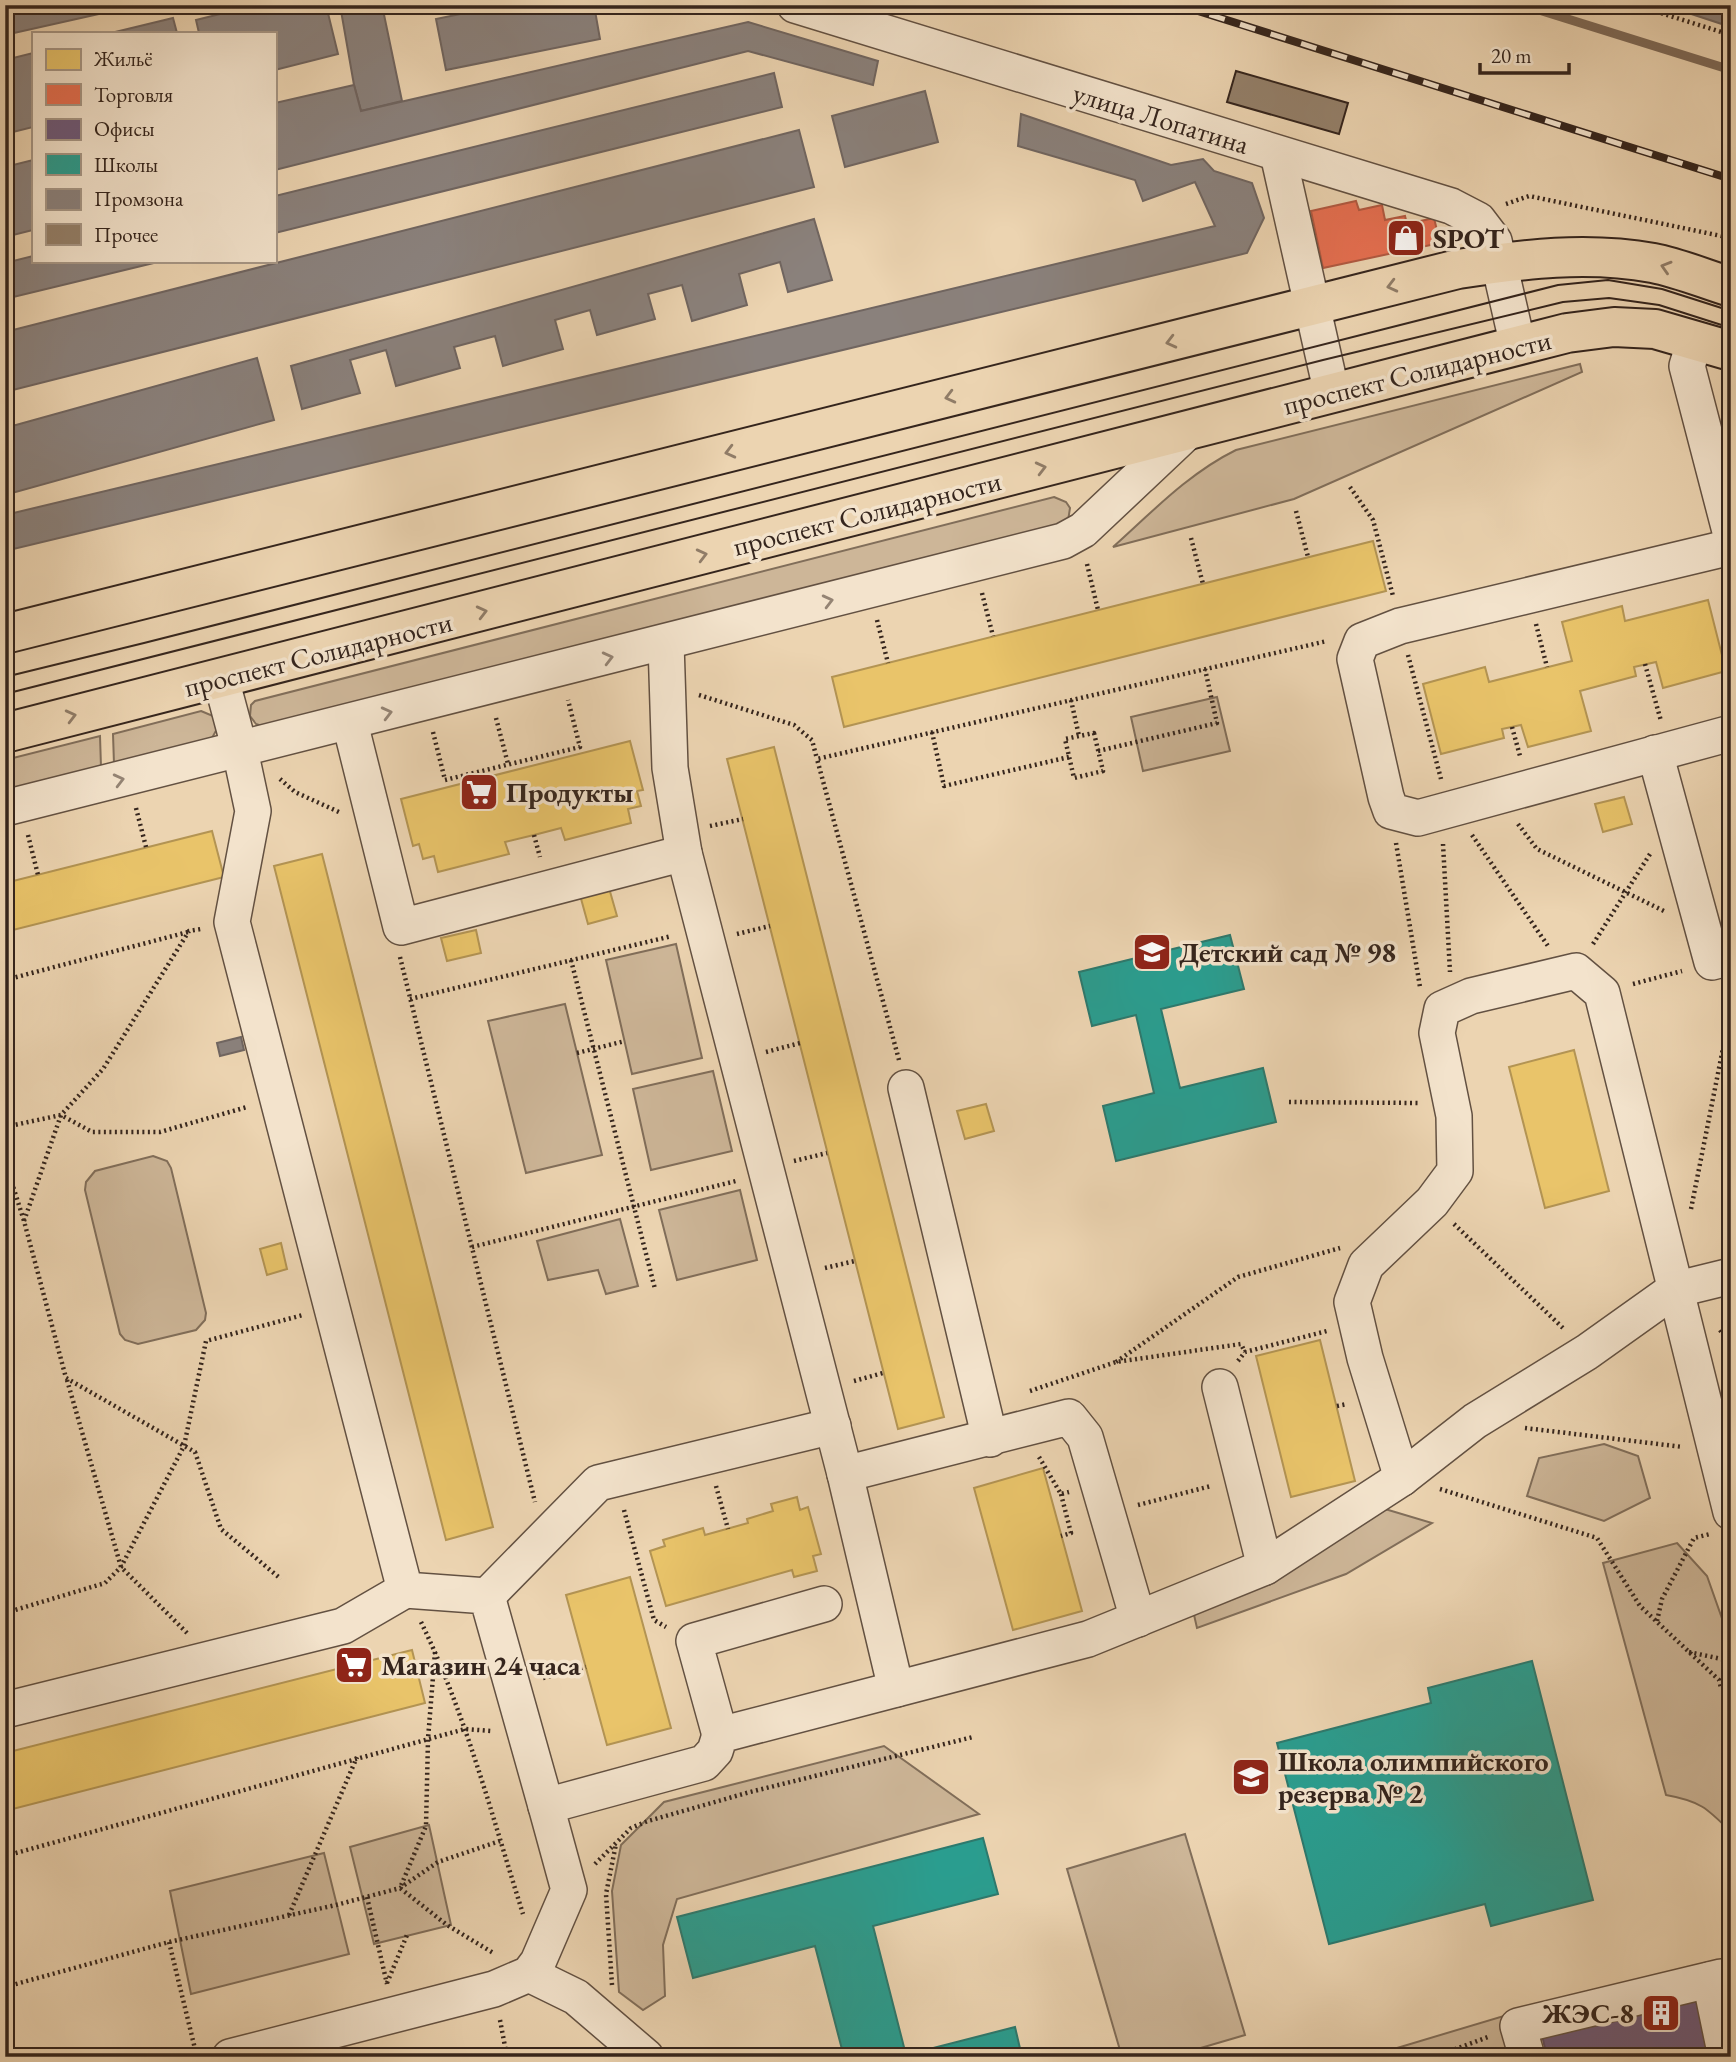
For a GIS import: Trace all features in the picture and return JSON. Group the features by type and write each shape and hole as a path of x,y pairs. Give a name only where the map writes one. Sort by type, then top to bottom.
{"main road":[{"path":"5,635 1458,269 1552,256 1603,256 1656,264 1731,287"},
{"name":"проспект Солидарности","path":"5,733 1567,333 1614,327 1655,329 1731,351"}],"street":[{"name":"улица Лопатина","path":"795,5 1451,206 1478,220"},
{"path":"1278,154 1332,394"},
{"path":"1478,220 1494,241 1518,346"},
{"path":"1695,340 1686,366 1731,535"},
{"path":"16,819 240,750 1063,541 1083,530 1188,431"},
{"path":"1731,547 1400,626 1362,640 1355,659 1391,811 1418,818 1731,733"},
{"path":"666,643 670,768 684,853 833,1426 896,1689"},
{"path":"220,679 240,750 253,811 232,922 405,1590"},
{"path":"350,723 401,927 684,853"},
{"path":"1662,751 1715,950"},
{"path":"1402,1478 1365,1358 1352,1302 1367,1265 1432,1202 1455,1171 1454,1116 1437,1033 1442,1009 1437,1000 1471,996 1576,971 1602,993 1675,1290 1723,1450 1720,1523"},
{"path":"906,1088 986,1423"},
{"path":"720,1735 1087,1639 1265,1567 1402,1478 1475,1421 1587,1352 1675,1290 1731,1276"},
{"path":"1220,1387 1265,1567"},
{"path":"845,1474 986,1423 1023,1429 1069,1417 1085,1437 1138,1619"},
{"path":"487,1596 598,1483 833,1426"},
{"path":"5,1710 343,1626 405,1590 487,1596"},
{"path":"230,2057 387,2000 494,1989 533,1968 569,1890 487,1596"},
{"path":"546,1806 704,1763 715,1751 720,1735 694,1641 824,1604"},
{"path":"533,1968 576,1997 646,2057"},
{"path":"1523,2041 1716,1978 1726,2057"}],"path":[{"path":"1635,5 1731,36"},
{"path":"1478,220 1529,196 1731,239"},
{"path":"1350,487 1373,520 1400,626"},
{"path":"1296,511 1308,557"},
{"path":"1191,538 1203,584"},
{"path":"1087,564 1098,610"},
{"path":"981,591 993,636"},
{"path":"1530,596 1547,667"},
{"path":"876,617 888,663"},
{"path":"817,759 1334,639"},
{"path":"1645,664 1662,751"},
{"path":"1098,751 1217,723 1205,669"},
{"path":"667,685 794,725 812,740 906,1088"},
{"path":"432,728 445,780 580,747 567,694"},
{"path":"1071,700 1079,736"},
{"path":"495,712 508,764"},
{"path":"932,732 944,786 1069,757"},
{"path":"1094,733 1098,751 1103,771 1074,778 1065,739 1094,733"},
{"path":"277,777 295,792 377,829"},
{"path":"1496,796 1537,849 1715,950"},
{"path":"134,803 146,848"},
{"path":"1391,811 1437,1000"},
{"path":"1437,1000 1441,811"},
{"path":"16,819 38,875"},
{"path":"5,980 232,922"},
{"path":"401,927 397,944 544,1537"},
{"path":"410,999 704,928"},
{"path":"24,1222 61,1115 103,1069 189,931"},
{"path":"1602,993 1715,950"},
{"path":"571,960 655,1289"},
{"path":"1690,1210 1731,1008"},
{"path":"577,1053 625,1041"},
{"path":"5,1127 61,1115 92,1132 160,1132 277,1098"},
{"path":"1289,1102 1431,1103"},
{"path":"5,1161 121,1567 212,1659"},
{"path":"472,1247 767,1173"},
{"path":"1432,1202 1587,1352"},
{"path":"986,1423 1116,1362 1238,1277 1352,1245"},
{"path":"5,1613 105,1583 121,1567 184,1446 206,1341 331,1308"},
{"path":"1220,1387 1245,1352 1329,1331 1332,1342"},
{"path":"1116,1362 1241,1344 1245,1352"},
{"path":"66,1378 195,1452 221,1529 281,1579"},
{"path":"1336,1406 1348,1404"},
{"path":"1475,1421 1723,1450"},
{"path":"1023,1429 1061,1494 1071,1533 1061,1536"},
{"path":"709,1456 728,1529"},
{"path":"1061,1494 1103,1499 1243,1478"},
{"path":"1402,1478 1597,1538 1640,1606 1719,1680 1721,1688 1731,1693"},
{"path":"616,1479 652,1612"},
{"path":"1657,1622 1662,1599 1695,1538 1720,1523"},
{"path":"405,1590 435,1652 465,1729 500,1841 533,1968"},
{"path":"400,1888 426,1826 428,1739 435,1652"},
{"path":"1689,1652 1731,1659"},
{"path":"512,1686 586,1667"},
{"path":"5,1856 465,1729 526,1735"},
{"path":"569,1890 631,1828 648,1821 750,1792 972,1737"},
{"path":"289,1916 358,1757"},
{"path":"5,1987 169,1942 400,1888 438,1862 500,1841"},
{"path":"612,1993 606,1894 617,1843"},
{"path":"400,1888 447,1925 533,1968"},
{"path":"367,1897 387,2000"},
{"path":"387,2000 407,1936"},
{"path":"169,1942 197,2057"},
{"path":"1434,2057 1523,2041"}],"shaded area":[{"path":"1580,364 1582,372 1294,499 1113,547 1202,470 1236,450"},
{"path":"1054,497 1066,502 1070,508 1068,521 1061,526 262,726 256,724 250,716 251,705 255,701"},
{"path":"1217,697 1230,751 1143,771 1131,717"},
{"path":"201,711 213,716 218,727 212,738 114,764 113,734"},
{"path":"100,736 101,767 5,791 5,760"},
{"path":"676,944 702,1058 632,1074 606,960"},
{"path":"565,1004 602,1155 526,1173 488,1021"},
{"path":"713,1071 732,1151 651,1170 633,1089"},
{"path":"153,1156 167,1161 171,1168 206,1313 205,1320 196,1330 138,1344 125,1340 120,1334 85,1190 86,1182 95,1171"},
{"path":"740,1190 757,1260 677,1280 659,1210"},
{"path":"620,1219 638,1286 606,1294 598,1270 548,1280 537,1241"},
{"path":"1604,1444 1638,1456 1650,1498 1604,1521 1527,1496 1539,1458"},
{"path":"1385,1509 1432,1523 1346,1574 1197,1628 1192,1606"},
{"path":"1677,1543 1707,1576 1731,1644 1731,1832 1702,1807 1666,1795 1603,1563"},
{"path":"884,1746 979,1814 677,1899 663,1945 665,1996 643,2010 619,1992 612,1891 621,1845 664,1802"},
{"path":"429,1825 451,1925 374,1944 350,1847"},
{"path":"1185,1834 1245,2035 1170,2057 1122,2057 1067,1869"},
{"path":"324,1853 349,1954 191,1994 170,1891"},
{"path":"1507,2015 1511,2057 1367,2057"}],"building: Жильё":[{"path":"1373,541 1386,591 844,727 832,677"},
{"path":"1708,600 1726,671 1663,688 1656,662 1634,667 1636,676 1580,691 1591,731 1528,747 1521,725 1502,729 1504,738 1441,754 1423,684 1485,667 1489,682 1572,661 1562,622 1622,606 1625,621"},
{"path":"630,741 643,790 637,791 641,806 628,809 631,823 565,840 561,828 505,842 509,854 438,872 434,856 423,859 419,844 413,846 401,799"},
{"path":"774,747 944,1417 898,1429 727,759"},
{"path":"1624,797 1632,824 1603,832 1595,804"},
{"path":"212,831 224,877 5,932 5,883"},
{"path":"322,854 493,1527 446,1540 274,866"},
{"path":"609,888 617,916 588,924 580,895"},
{"path":"476,930 481,953 447,961 441,938"},
{"path":"1574,1050 1609,1191 1545,1208 1509,1067"},
{"path":"986,1104 994,1131 965,1139 957,1111"},
{"path":"281,1243 287,1269 267,1275 260,1249"},
{"path":"1320,1340 1355,1481 1291,1497 1256,1356"},
{"path":"1043,1468 1082,1611 1013,1630 974,1488"},
{"path":"797,1497 800,1510 808,1507 821,1554 813,1556 817,1571 794,1577 792,1570 666,1606 650,1551 665,1546 663,1540 703,1528 705,1535 748,1523 747,1519 773,1511 771,1504"},
{"path":"630,1577 671,1728 607,1745 566,1595"},
{"path":"412,1650 425,1703 5,1811 5,1753"}],"building: Торговля":[{"path":"1356,201 1359,210 1382,205 1385,220 1405,216 1407,224 1434,218 1440,243 1323,268 1311,211"}],"building: Офисы":[{"name":"ЖЭС-8","path":"1698,1994 1713,2057 1547,2057 1541,2031"}],"building: Школы":[{"path":"1230,935 1244,989 1161,1009 1180,1088 1263,1068 1276,1122 1116,1161 1103,1106 1154,1093 1136,1015 1092,1026 1079,972"},
{"path":"1532,1661 1593,1900 1491,1926 1485,1904 1329,1944 1277,1743 1431,1703 1428,1688"},
{"path":"983,1838 998,1894 873,1926 906,2055 1015,2027 1022,2057 844,2057 815,1946 693,1978 677,1917"}],"building: Промзона":[{"path":"5,5 139,5 5,35"},
{"path":"256,5 326,5 338,54 276,70 276,32 199,32 196,20"},
{"path":"340,5 382,5 402,101 361,111"},
{"path":"504,5 594,5 600,39 446,70 436,19"},
{"path":"1664,5 1731,5 1731,27"},
{"path":"173,18 177,32 115,32"},
{"path":"748,22 878,61 873,85 748,51 276,170 276,103 354,85 361,111"},
{"path":"32,53 32,127 5,134 5,60"},
{"path":"774,73 782,107 276,233 276,196"},
{"path":"925,91 938,142 845,167 832,116"},
{"path":"1021,114 1171,165 1203,159 1214,171 1252,183 1264,218 1247,253 5,551 5,515 1215,226 1195,182 1143,201 1135,180 1018,146"},
{"path":"799,130 814,187 5,392 5,332"},
{"path":"32,160 32,230 5,237 5,167"},
{"path":"814,219 832,280 788,292 780,262 739,274 747,305 692,321 682,285 648,294 655,319 597,335 590,310 555,320 563,349 503,366 495,336 454,347 460,368 396,386 386,350 350,360 360,393 302,409 291,366"},
{"path":"32,256 32,262 158,262 5,299 5,263"},
{"path":"257,358 274,420 5,495 5,428"},
{"path":"241,1037 244,1050 220,1056 217,1043"}],"building: Прочее":[{"path":"1236,71 1348,103 1339,134 1227,102"}],"waterway":[{"path":"1523,5 1731,70"}],"tram line":[{"path":"5,677 1558,285 1608,280 1662,289 1731,311"},
{"path":"5,694 1323,360 1563,302 1609,298 1659,305 1731,328"}],"railway":[{"path":"1179,5 1731,179"}],"place":[{"name":"SPOT","path":"1406,238"},
{"name":"Продукты","path":"479,792"},
{"name":"Детский сад № 98","path":"1152,952"},
{"name":"Магазин 24 часа","path":"354,1665"},
{"name":"Школа олимпийского резерва № 2","path":"1251,1777"},
{"name":"ЖЭС-8","path":"1661,2013"}]}
